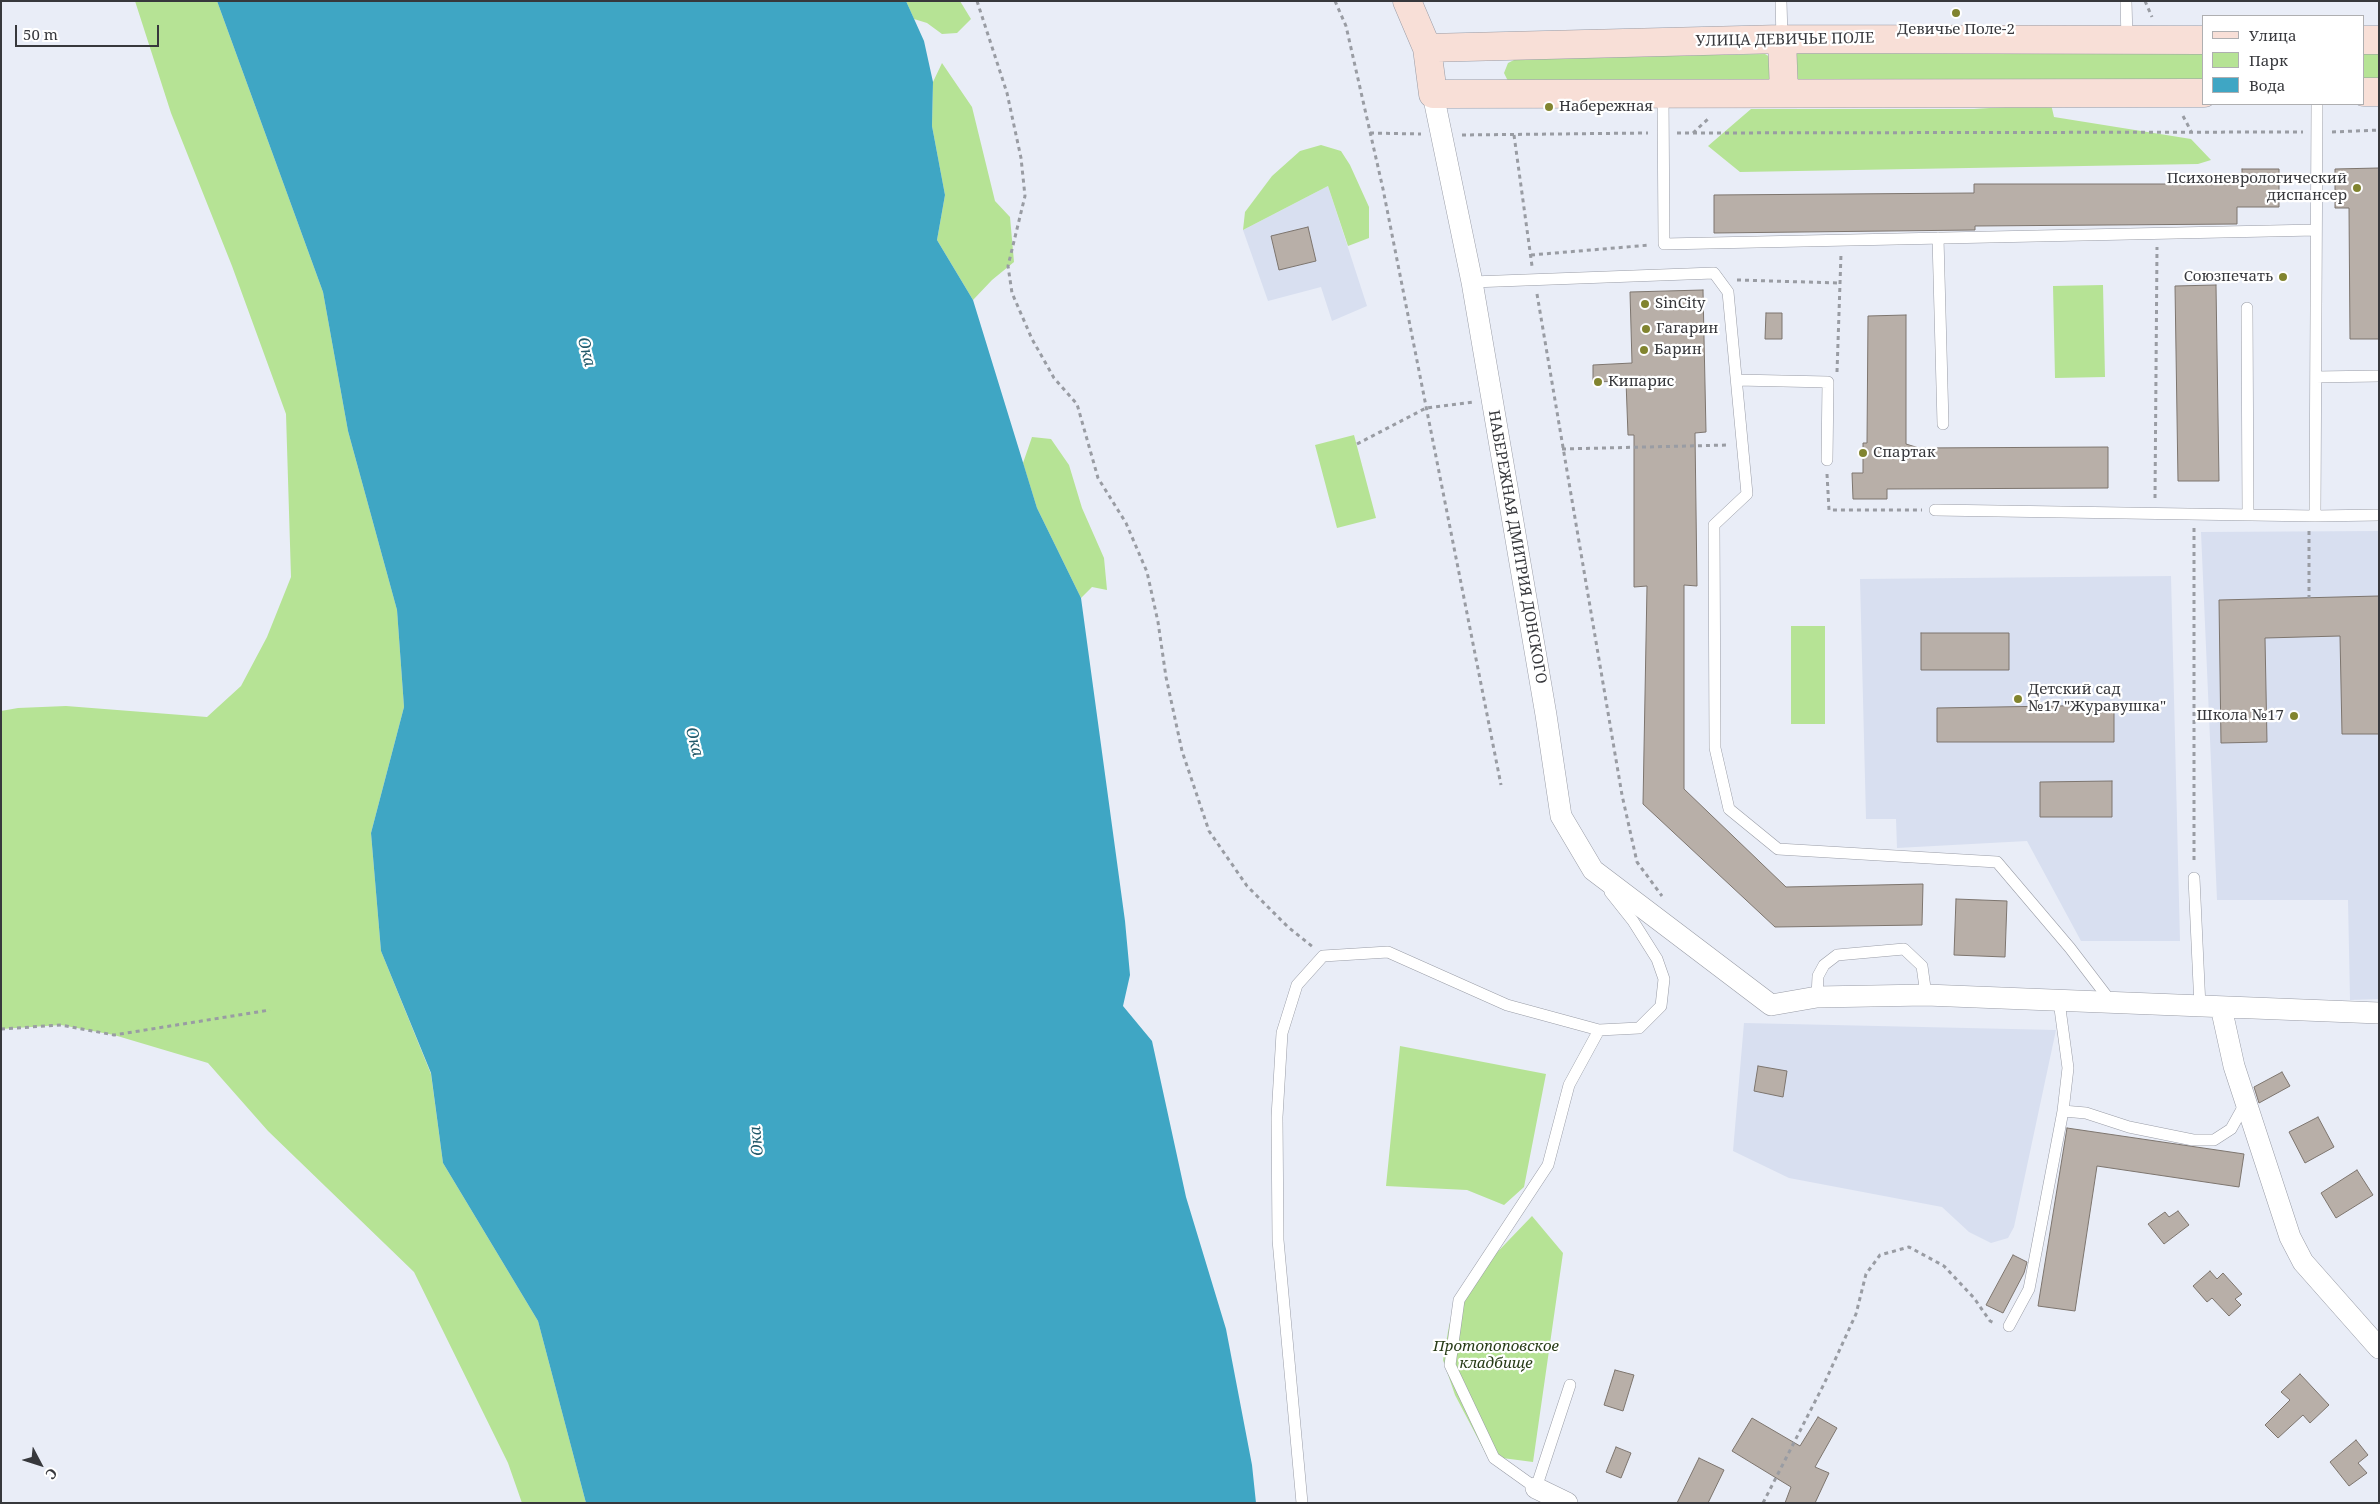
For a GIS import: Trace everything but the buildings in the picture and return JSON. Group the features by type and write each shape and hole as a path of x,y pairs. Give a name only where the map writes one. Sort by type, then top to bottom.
{"street":[{"name":"НАБЕРЕЖНАЯ ДМИТРИЯ ДОНСКОГО","path":"1407,1 1427,48 1434,94 1472,282 1546,715 1561,816 1593,870 1771,1005 1817,997"},
{"name":"УЛИЦА ДЕВИЧЬЕ ПОЛЕ","path":"1427,48 1782,39 2202,40"},
{"path":"1782,39 1784,93"},
{"path":"2365,40 2379,40"},
{"path":"2365,92 2379,92"},
{"path":"1434,94 2202,93"},
{"path":"1817,997 1926,995 2379,1013"},
{"path":"2221,1007 2234,1066 2280,1210 2303,1262 2379,1348"},
{"path":"1536,1488 1567,1503"}],"lane":[{"path":"1781,1 1782,39"},
{"path":"2126,1 2127,40"},
{"path":"1663,93 1664,244 2316,230"},
{"path":"2312,516 2316,377 2316,105"},
{"path":"1938,238 1943,424"},
{"path":"1472,282 1714,273 1728,292 1747,494 1714,525 1715,748 1729,809 1778,849 1997,862 2070,948 2112,1003"},
{"path":"2247,308 2248,515"},
{"path":"2316,377 2379,376"},
{"path":"1737,380 1828,382 1827,460"},
{"path":"1935,510 2194,515 2379,515"},
{"path":"1302,1503 1278,1240 1277,1117 1282,1033 1297,986 1323,956 1388,952 1507,1005 1599,1030 1639,1028 1661,1006 1664,979 1657,959 1633,921 1593,870"},
{"path":"2194,878 2200,1006"},
{"path":"1817,997 1818,976 1824,965 1838,955 1904,949 1922,966 1926,995"},
{"path":"2010,1326 2029,1289 2063,1111 2068,1068 2059,1001"},
{"path":"1570,1384 1536,1488 1494,1458 1450,1365 1459,1300 1548,1165 1569,1085 1599,1030"},
{"path":"2063,1111 2086,1113 2129,1127 2194,1140 2214,1140 2231,1129 2246,1102"}],"path":[{"path":"977,1 1007,93 1021,158 1025,196 1008,266 1012,293 1032,339 1054,378 1076,404 1098,478 1126,523 1146,572 1158,622 1166,677 1182,751 1209,831 1247,886 1288,927 1323,956"},
{"path":"1335,1 1346,26 1370,133 1501,785"},
{"path":"2145,1 2152,17 2154,40"},
{"path":"2170,93 2191,131"},
{"path":"1370,133 1514,135 1663,132 2316,132 2379,130"},
{"path":"1514,135 1534,279 1624,805 1637,862 1665,900"},
{"path":"2155,514 2157,234"},
{"path":"1828,382 1837,378 1842,240"},
{"path":"1531,254 1664,244"},
{"path":"1748,280 1840,282"},
{"path":"1357,444 1426,408 1491,399"},
{"path":"1562,449 1742,444"},
{"path":"1827,460 1829,510 1935,510"},
{"path":"2194,515 2194,878"},
{"path":"2309,598 2312,516"},
{"path":"1,1030 60,1025 114,1035 270,1010"},
{"path":"1763,1503 1824,1384 1856,1314 1866,1274 1880,1255 1909,1247 1944,1266 1974,1298 1990,1322 2000,1326 2010,1326"}],"shaded area":[{"path":"1328,186 1367,306 1332,321 1321,287 1268,301 1243,230"},
{"name":"Школа №17","path":"2379,531 2379,999 2350,1000 2348,900 2217,900 2201,532"},
{"name":"Детский сад №17 \"Журавушка\"","path":"2171,576 2180,941 2081,941 2027,841 1897,848 1896,819 1866,819 1860,579"},
{"path":"1744,1023 2056,1030 2014,1227 2008,1238 1991,1243 1969,1232 1942,1207 1789,1178 1733,1151"}],"green space":[{"path":"135,1 217,1 323,292 348,431 397,610 404,707 371,833 381,951 431,1074 443,1163 538,1321 586,1503 522,1503 508,1463 414,1272 268,1131 208,1063 114,1035 61,1025 1,1029 1,711 18,708 66,706 207,717 241,686 267,637 291,577 286,414 232,266 171,113"},
{"path":"906,1 960,1 971,19 957,33 942,34 927,23 914,19"},
{"path":"2365,47 2379,47 2379,80 2365,79"},
{"path":"2202,49 2202,82 1796,81 1792,50"},
{"path":"1765,54 1770,57 1774,81 1509,83 1504,73 1508,63 1518,58"},
{"path":"942,63 972,107 995,201 1010,217 1014,262 992,280 973,300 937,240 945,195 932,126 933,82"},
{"path":"2051,104 2054,117 2191,139 2211,160 2198,164 1740,172 1708,146 1751,109 1974,109"},
{"path":"1321,145 1341,151 1350,165 1369,207 1369,238 1348,246 1328,186 1243,230 1245,212 1272,176 1300,151"},
{"path":"2103,285 2105,377 2055,378 2053,286"},
{"path":"1354,435 1376,518 1337,528 1315,445"},
{"path":"1032,437 1051,439 1069,465 1082,508 1104,558 1107,590 1092,587 1081,598 1037,508 1023,463"},
{"path":"1791,626 1825,626 1825,724 1791,724"},
{"path":"1400,1046 1546,1074 1524,1187 1504,1205 1467,1190 1386,1186"},
{"name":"Протопоповское кладбище","path":"1532,1216 1563,1253 1533,1462 1487,1456 1455,1395 1443,1360 1449,1326 1459,1292"}],"water":[{"name":"Ока","path":"217,1 906,1 924,41 933,82 932,126 945,195 937,240 973,300 1037,508 1081,598 1125,921 1130,975 1123,1006 1152,1041 1186,1197 1226,1329 1252,1465 1256,1503 586,1503 538,1321 443,1163 431,1073 381,951 371,833 404,707 397,610 348,431 323,292"}],"place":[{"name":"Девичье Поле-2","path":"1956,13"},
{"name":"Набережная","path":"1549,107"},
{"name":"Психоневрологический диспансер","path":"2357,188"},
{"name":"Союзпечать","path":"2283,277"},
{"name":"SinCity","path":"1645,304"},
{"name":"Гагарин","path":"1646,329"},
{"name":"Барин","path":"1644,350"},
{"name":"Кипарис","path":"1598,382"},
{"name":"Спартак","path":"1863,453"},
{"name":"Детский сад №17 \"Журавушка\"","path":"2018,699"},
{"name":"Школа №17","path":"2294,716"}]}
